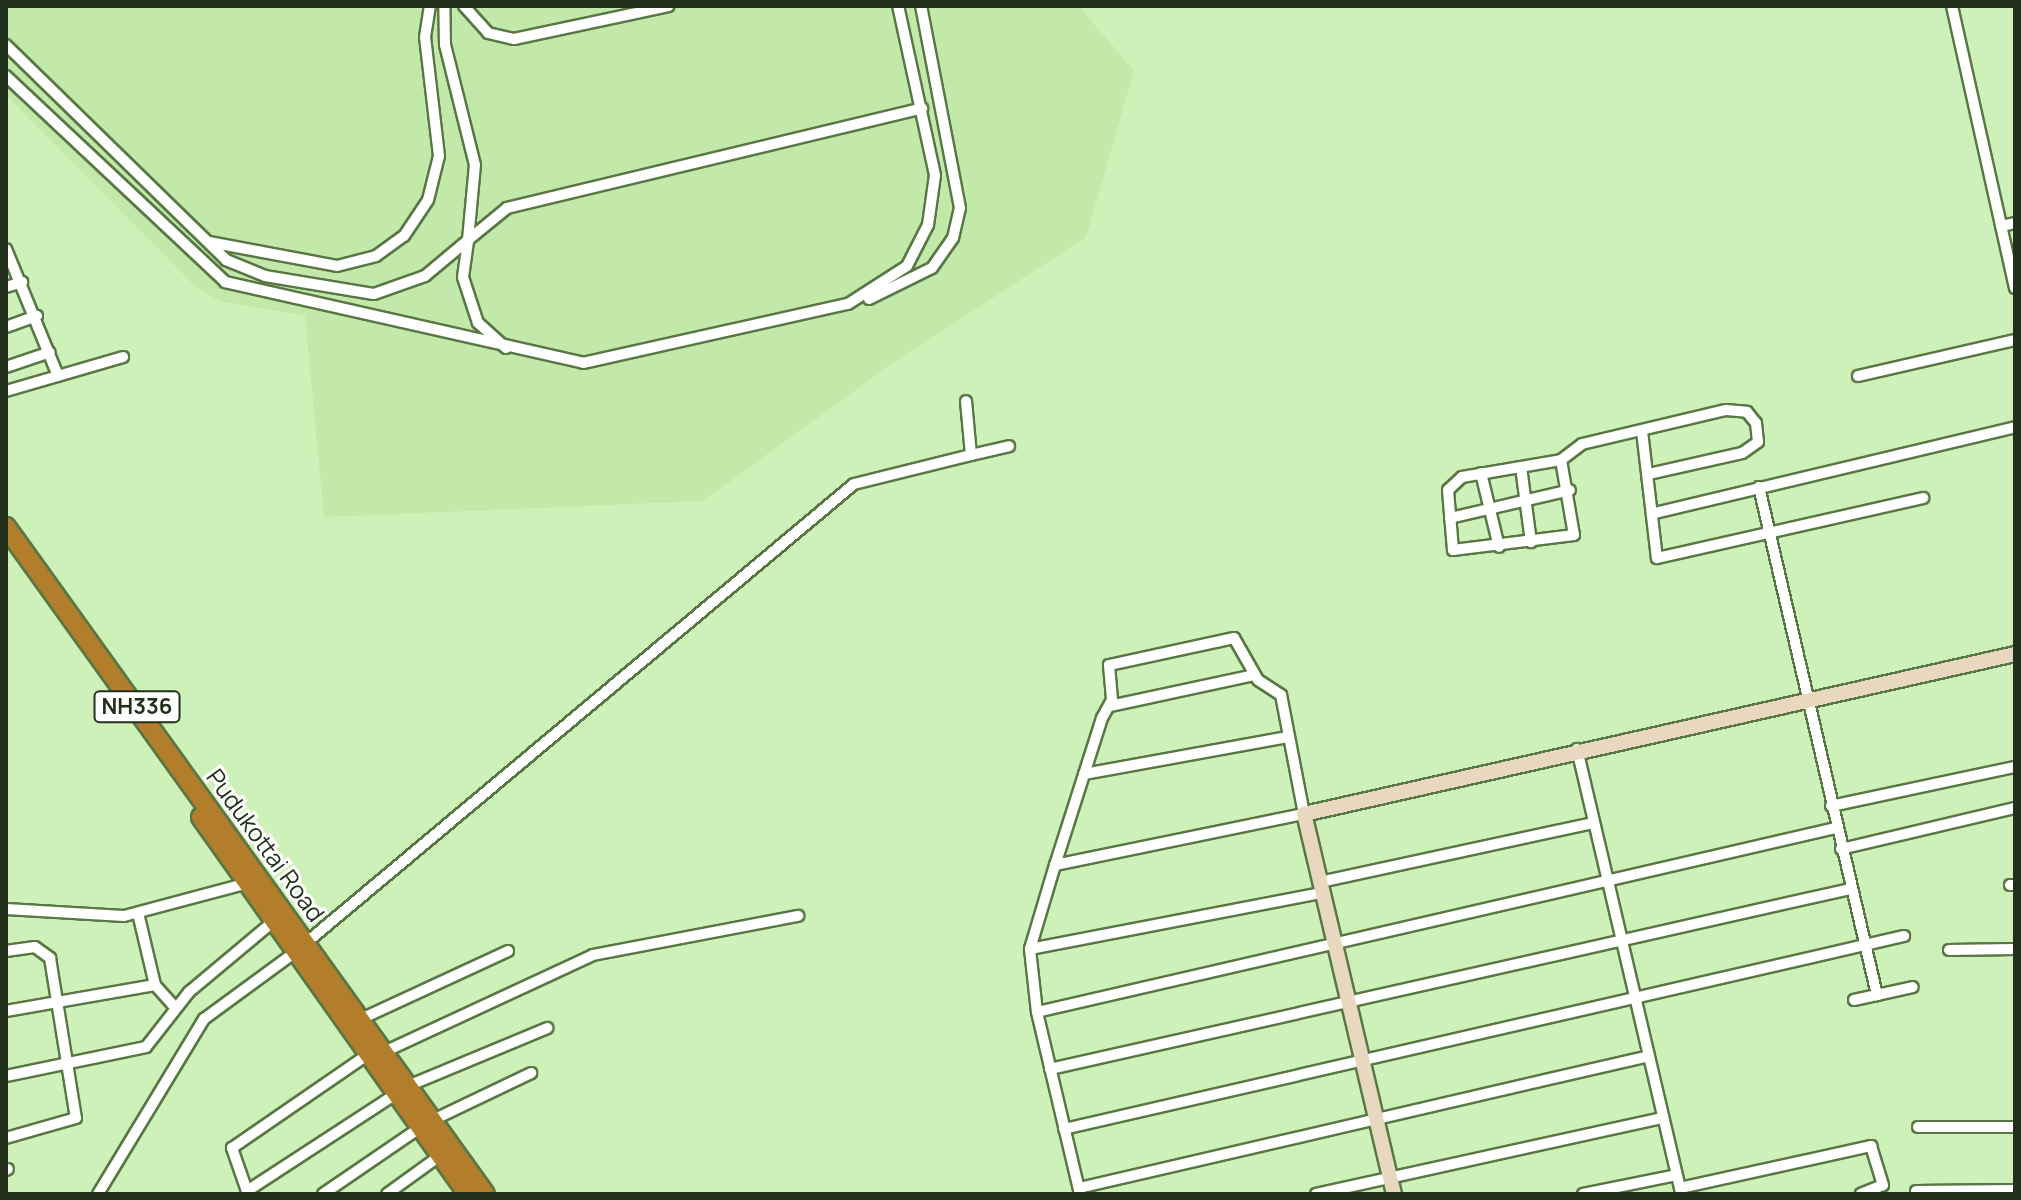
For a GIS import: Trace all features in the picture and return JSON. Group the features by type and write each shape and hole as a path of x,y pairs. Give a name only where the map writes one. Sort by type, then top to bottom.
{"highway":[{"name":"Pudukottai Road","path":"6,527 427,1124 485,1194"},
{"name":"Pudukottai Road","path":"6,545 275,920 302,946 361,1019 377,1053"},
{"name":"Pudukottai Road","path":"427,1124 441,1155 468,1194"}],"street":[{"path":"195,231 223,248 321,266 358,262 404,236 433,185 439,142 425,37 430,6"},
{"path":"444,6 445,45 475,165 463,277 471,313 494,340 527,355"},
{"path":"464,6 488,33 514,39 669,6"},
{"path":"848,304 907,266 928,225 935,175 898,6"},
{"path":"6,76 225,282 527,355 595,362 848,304 904,287 946,254 960,208 959,177 921,6"},
{"path":"1952,6 2015,288"},
{"path":"6,45 195,231 237,267 355,294 409,284 518,204 922,108"},
{"path":"2001,226 2015,223"},
{"path":"6,249 37,316 58,376"},
{"path":"6,287 22,282"},
{"path":"6,327 37,316"},
{"path":"1858,376 2015,340"},
{"path":"6,367 50,352"},
{"path":"6,391 123,357"},
{"path":"966,401 971,455"},
{"path":"1561,460 1570,490 1574,535 1499,547 1453,550 1448,490 1462,477 1561,460 1582,444 1726,410 1747,412 1756,423 1758,442 1742,453 1649,474"},
{"path":"1655,513 2015,427"},
{"path":"1642,431 1655,513 1657,558 1923,498"},
{"path":"98,1194 204,1019 302,946 854,484 1009,446"},
{"path":"1521,467 1531,542"},
{"path":"1481,473 1499,547"},
{"path":"1759,487 1877,995"},
{"path":"1450,518 1526,504 1570,490"},
{"path":"1394,1194 1374,1117 1360,1061 1346,1002 1279,689 1254,675 1228,635 1112,662 1110,706 1084,774 1030,949 1037,1012 1080,1191 1374,1117 1649,1056"},
{"path":"1055,865 1304,814 1577,749 2015,654"},
{"path":"1110,706 1254,675"},
{"path":"1084,774 1288,737"},
{"path":"1577,749 1680,1191 1871,1146 1883,1185 1861,1194"},
{"path":"1831,806 2015,767"},
{"path":"1841,849 2015,808"},
{"path":"1030,949 1321,888 1594,823"},
{"path":"1037,1012 1836,828"},
{"path":"6,909 138,913 248,883"},
{"path":"1050,1069 1850,889"},
{"path":"138,913 155,985 176,1008"},
{"path":"547,1028 402,1089 248,1193 232,1148 377,1053 593,955 798,916"},
{"path":"6,1076 146,1047 176,1008 275,920"},
{"path":"1064,1129 1904,936"},
{"path":"1949,950 2015,949"},
{"path":"6,951 47,953 58,1003 74,1123 6,1138"},
{"path":"361,1019 508,951"},
{"path":"6,1011 155,985"},
{"path":"1854,1000 1913,987"},
{"path":"323,1194 427,1124 531,1073"},
{"path":"1316,1194 1663,1118"},
{"path":"1918,1127 2015,1127"},
{"path":"387,1194 441,1155"},
{"path":"1583,1194 1676,1175"},
{"path":"1916,1191 2015,1190"}],"shaded area":[{"path":"6,6 1079,6 1134,71 1086,237 890,365 703,501 324,517 305,316 220,301 196,287 6,95"}]}
